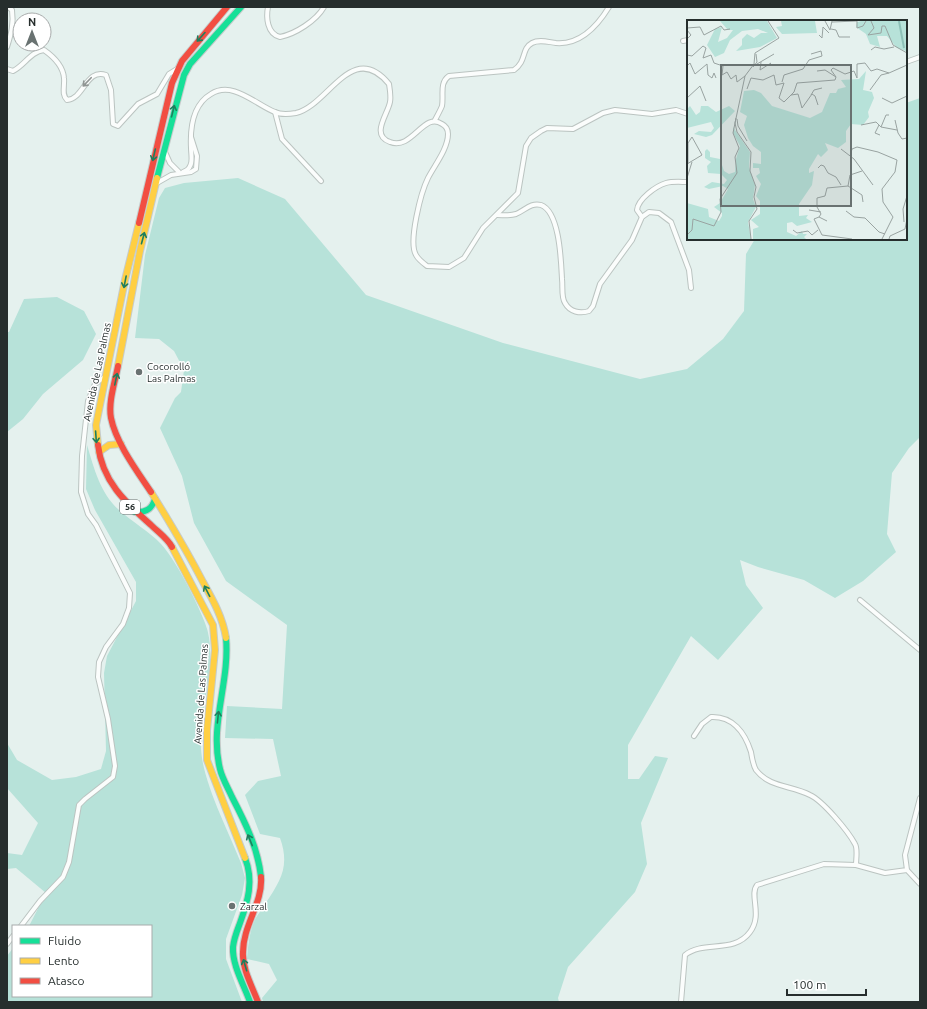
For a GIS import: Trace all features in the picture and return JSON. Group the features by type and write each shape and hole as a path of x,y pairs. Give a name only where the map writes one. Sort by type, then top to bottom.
{"main road":[{"name":"Avenida de Las Palmas","path":"227,7 193,46 177,69 166,105 127,273 108,374 96,416 96,434 99,452 111,484 122,499 169,542 213,626 214,650 206,752 213,779 250,874 251,882 249,900 235,937 233,949 236,965 250,1002"},
{"name":"Avenida de Las Palmas","path":"241,7 196,56 184,75 173,113 165,152 140,251 127,326 112,394 111,418 121,444 184,544 223,624 225,650 217,730 218,759 220,770 258,862 261,880 259,899 243,947 246,968 258,1002"},
{"path":"99,452 109,445 121,444"},
{"path":"135,512 148,511 152,508 155,499"}],"street":[{"path":"7,47 13,32 14,20 12,10 8,7"},
{"path":"268,7 269,27 274,35 280,37 307,24 321,12 324,7"},
{"path":"157,183 189,168 191,163 190,135 192,120 200,105 211,94 217,91 230,90 237,92 275,112 289,114 305,110 337,80 350,72 363,69 376,72 389,84 390,102 380,130 382,136 389,142 405,142 429,122 435,120 442,104 443,85 445,79 449,76 514,70 520,66 523,60 524,52 532,43 538,41 568,43 589,32 597,25 609,7"},
{"path":"683,41 687,40"},
{"path":"7,69 13,71 19,68 38,51 44,50 55,58 62,70 64,78 64,94 67,100 75,98 86,82 96,74 101,73 106,75 111,90 113,124 118,126 138,104 157,94 169,74 177,69"},
{"path":"907,62 920,57"},
{"path":"435,120 445,126 448,133 447,140 425,187 412,239 416,256 427,266 449,267 464,258 483,228 518,193 526,146 531,138 541,131 547,128 573,129 603,113 616,110 652,114 676,110 687,114"},
{"path":"275,112 282,139 320,181"},
{"path":"165,152 170,163 181,172 194,171 198,167 195,146 190,135"},
{"path":"642,217 637,210 639,202 642,198 664,184 687,182"},
{"path":"497,215 507,216 516,214 534,205 540,205 547,209 553,218 559,244 563,299 570,309 578,313 589,311 593,306 600,284 632,240 642,217 649,212 659,213 671,222 689,270 691,288"},
{"path":"22,925 40,901 63,877 69,862 79,805 113,777 115,766 108,719 98,677 99,662 106,647 123,624 129,608 130,593 96,525 88,514 81,492 82,456 88,401 95,384 108,374"},
{"path":"860,600 920,650"},
{"path":"694,736 702,724 711,717 722,718 739,728 749,746 755,768 762,776 774,784 809,794 821,801 856,845 856,865"},
{"path":"920,798 905,855 907,870 920,884"},
{"path":"681,1002 685,955 697,949 734,944 749,933 756,923 757,913 754,890 757,885 824,864 856,865 885,873 907,870"}],"green space":[{"path":"920,98 920,437 909,448 892,473 887,534 896,552 863,581 835,598 804,580 758,567 740,560 746,585 763,608 718,660 691,636 628,745 628,779 639,779 655,756 668,758 641,823 647,864 635,892 568,967 558,998 559,1002 263,1002 262,998 277,980 269,964 247,959 249,940 255,920 276,888 284,865 284,857 280,838 260,834 245,795 258,781 281,776 273,739 225,738 227,706 282,709 287,625 226,581 194,523 182,476 160,428 175,398 181,392 184,370 174,351 159,339 135,338 145,255 159,198 165,188 184,183 238,178 285,199 366,295 503,343 640,379 687,369 723,339 744,311 746,254 754,240 907,240 907,103"},
{"path":"57,297 84,311 96,334 83,360 43,394 23,419 7,432 7,332 9,332 24,299"},
{"path":"87,445 98,480 107,496 119,510 156,539 167,551 186,582 205,623 209,637 210,669 202,718 201,749 206,777 241,863 245,878 242,895 226,939 226,959 242,1002 7,1002 7,956 12,949 12,997 152,997 152,925 30,925 46,893 16,868 7,869 7,853 22,855 38,823 7,788 7,743 17,760 52,780 76,777 101,769 106,751 104,673 107,656 136,601 136,582 95,510 86,489"}],"traffic: fast":[{"path":"157,178 184,75 190,64 241,7"},
{"path":"135,512 148,510 155,499"},
{"path":"226,638 225,671 218,720 217,753 222,776 254,846 261,877"},
{"path":"245,858 248,866 249,891 234,941 233,954 236,968 250,1002"}],"traffic: slow":[{"path":"118,366 140,251 157,178"},
{"path":"98,445 96,425 125,280 139,223"},
{"path":"99,452 109,445 121,444"},
{"path":"151,492 184,548 217,609 226,638"},
{"path":"172,547 213,625 215,650 207,730 207,760 245,858"}],"traffic: jam":[{"path":"139,223 172,83 182,61 227,7"},
{"path":"118,366 111,399 111,418 122,447 151,492"},
{"path":"98,445 100,458 104,469 116,490 132,508 165,538 172,547"},
{"path":"258,1002 244,965 243,952 246,933 259,896 261,877"}],"place":[{"name":"Cocorolló Las Palmas","path":"139,372"},
{"name":"Zarzal","path":"232,906"}]}
